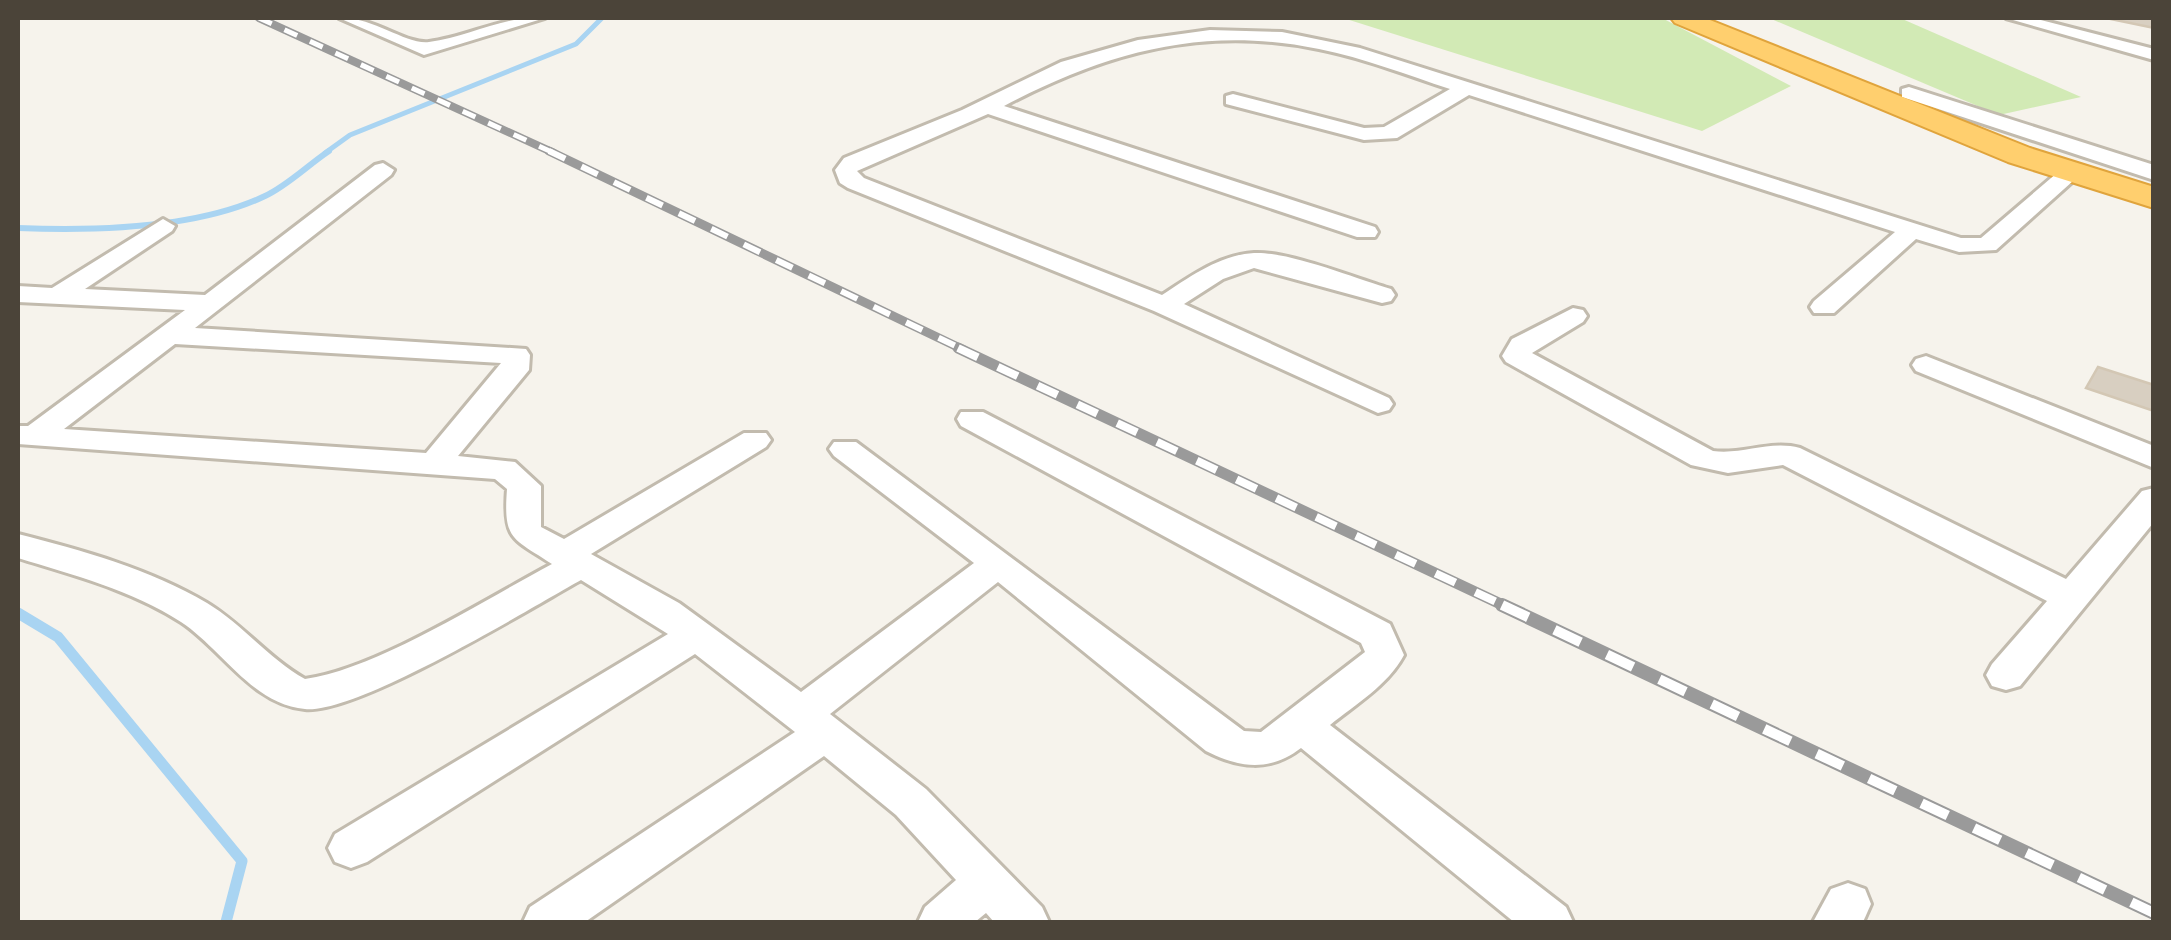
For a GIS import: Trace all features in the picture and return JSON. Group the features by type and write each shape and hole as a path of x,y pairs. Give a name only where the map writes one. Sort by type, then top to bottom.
{"highway":[{"path":"1684,18 2019,156 2154,198"},
{"path":"1716,18 2023,138 2154,181"}],"street":[{"path":"348,18 417,48 430,49 536,18"},
{"path":"371,27 406,18"},
{"path":"2015,18 2154,51"},
{"path":"1378,404 1164,304 848,178 846,170 1090,58 1259,26 1959,245 1988,245 2072,172"},
{"path":"1232,100 1382,136 1466,88"},
{"path":"1909,93 2154,172"},
{"path":"987,107 1366,232"},
{"path":"26,436 211,304 383,170"},
{"path":"58,296 164,226"},
{"path":"1824,307 1910,231"},
{"path":"1164,304 1234,263 1249,259 1268,260 1382,295"},
{"path":"18,294 211,304"},
{"path":"1573,316 1522,346 1516,356 1702,458 1730,466 1775,454 1788,455 2071,597"},
{"path":"169,335 516,356 514,370 434,464"},
{"path":"1926,365 2154,458"},
{"path":"845,449 998,563 1220,739 1239,749 1256,751 1272,747 1384,655 1384,644 1377,634 972,419"},
{"path":"26,436 504,469 524,486 523,528 533,538 666,612 812,724 911,802 1025,922"},
{"path":"18,546 141,582 199,616 283,684 305,694 353,683 572,560 754,440"},
{"path":"2006,675 2154,499"},
{"path":"548,922 812,724 998,563"},
{"path":"351,848 696,635"},
{"path":"1302,725 1532,918"},
{"path":"942,922 988,881"}],"green space":[{"path":"1343,18 1662,18 1791,86 1702,131"},
{"path":"1769,18 1900,18 2081,97 1999,115"}],"building":[{"path":"2106,18 2154,18 2154,28"},
{"path":"2098,367 2154,385 2154,411 2086,388"}],"waterway":[{"path":"325,153 350,135 576,44 602,18"},
{"path":"18,228 144,226 208,215 273,192 329,151"},
{"path":"18,613 58,637 242,861 226,922"}],"railway":[{"path":"259,18 554,153"},
{"path":"549,151 964,350"},
{"path":"958,348 1507,607"},
{"path":"1502,605 2154,913"}]}
